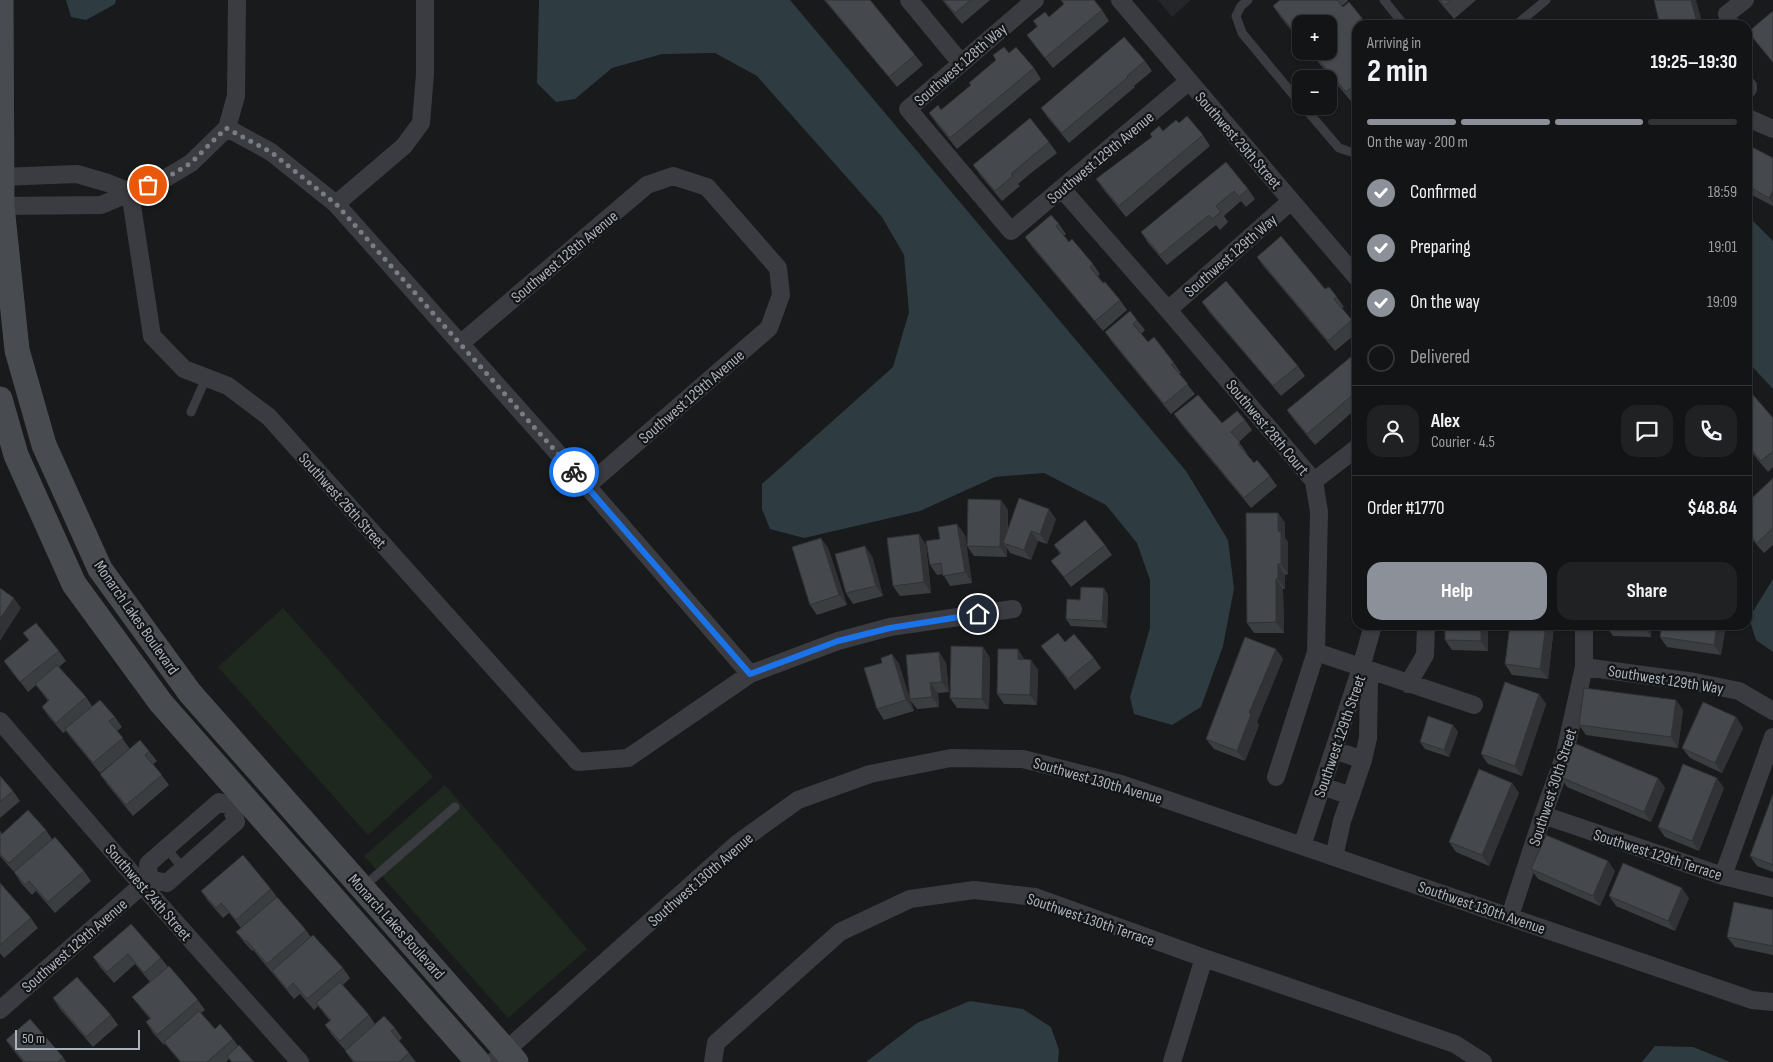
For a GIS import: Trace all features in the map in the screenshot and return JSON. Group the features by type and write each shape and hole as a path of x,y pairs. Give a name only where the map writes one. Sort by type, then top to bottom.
{"street":[{"name":"Monarch Lakes Boulevard","path":"1,0 1,206 17,350 44,445 100,569 190,693 249,790 478,1062"},
{"path":"1,206 100,205 166,178 191,163 226,128 236,96 237,0"},
{"path":"336,204 404,146 422,123 426,74 425,0"},
{"path":"909,0 961,63"},
{"name":"Southwest 128th Way","path":"1011,231 908,109 1035,0"},
{"name":"Southwest 29th Street","path":"1120,0 1352,272"},
{"path":"1729,20 1727,14 1745,0"},
{"name":"Southwest 129th Avenue","path":"1011,231 1188,82"},
{"path":"1752,120 1773,129"},
{"path":"226,128 271,152 336,204 587,486 750,674 838,641 890,628 1013,609"},
{"path":"1,176 77,174 130,192"},
{"name":"Southwest 129th Avenue","path":"587,486 769,328 780,295 778,268 707,188 673,176"},
{"name":"Southwest 128th Avenue","path":"460,344 647,185 673,176"},
{"name":"Southwest 28th Court","path":"1062,189 1314,481 1319,512 1316,652 1276,777"},
{"name":"Southwest 26th Street","path":"130,192 152,336 184,369 228,386 269,418 578,762 628,758 750,674"},
{"name":"Southwest 129th Way","path":"1168,310 1292,201"},
{"name":"Monarch Lakes Boulevard","path":"0,399 16,455 74,584 161,703 249,790 362,888 505,1058"},
{"path":"1314,481 1352,452"},
{"path":"1361,668 1372,630"},
{"path":"1408,684 1425,655 1426,630"},
{"name":"Southwest 30th Street","path":"1510,916 1564,758 1584,667 1584,630"},
{"path":"1316,652 1474,705"},
{"name":"Southwest 129th Way","path":"1584,667 1695,682 1738,691 1773,711"},
{"name":"Southwest 129th Street","path":"1302,846 1361,668"},
{"name":"Southwest 129th Street","path":"1334,857 1342,821 1363,760 1368,738 1368,681 1361,668"},
{"name":"Southwest 24th Street","path":"0,721 146,882 300,1062"},
{"path":"1723,876 1773,737"},
{"path":"1334,750 1363,760"},
{"name":"Southwest 130th Avenue","path":"505,1058 738,843 798,800 870,774 951,758 1023,759 1121,784 1752,1000 1773,1002"},
{"path":"1322,786 1351,796"},
{"path":"249,790 236,822 167,883 146,882 148,864 218,802 249,790"},
{"name":"Southwest 129th Terrace","path":"1543,816 1723,876 1773,888"},
{"name":"Southwest 129th Avenue","path":"0,1010 146,882"},
{"name":"Southwest 130th Terrace","path":"713,1062 716,1043 840,932 910,899 974,890 1035,897 1204,958 1455,1044 1483,1062"},
{"path":"1172,1062 1204,958"}],"lane":[{"path":"1248,0 1241,6 1236,16 1242,33 1292,93"},
{"path":"1384,0 1400,20"},
{"path":"1522,20 1546,0"},
{"path":"1311,115 1339,148 1352,152"},
{"path":"191,412 206,378"},
{"path":"362,888 455,807"},
{"path":"166,848 183,868"}],"shaded area":[{"path":"66,0 116,0 115,4 86,20 71,17"},
{"path":"539,0 790,0 1186,471 1228,540 1234,589 1223,646 1201,707 1172,725 1134,714 1130,697 1150,628 1150,580 1137,543 1106,505 1044,473 995,477 920,511 804,538 770,529 762,509 762,484 893,367 909,312 904,255 882,217 757,76 715,53 662,54 612,68 575,99 556,102 537,83"},
{"path":"1158,0 1191,0 1172,17"},
{"path":"1752,221 1773,241 1773,389 1752,366"},
{"path":"1773,579 1773,652 1756,640 1752,627 1752,613"},
{"path":"283,608 433,777 368,835 218,667"},
{"path":"445,785 587,949 508,1018 364,856"},
{"path":"970,1001 1023,1009 1051,1027 1059,1050 1058,1062 866,1062 917,1023"},
{"path":"1655,1046 1693,1047 1730,1062 1642,1062"}],"building":[{"path":"825,0 870,0 915,55 889,77"},
{"path":"943,0 971,0 955,13"},
{"path":"1061,0 1094,0 1102,10 1045,58 1027,35 1038,26 1033,21 1045,12 1049,17 1064,4"},
{"path":"1280,0 1337,0 1343,7 1349,2 1362,18 1352,20 1352,88 1346,92 1337,81 1337,70 1327,70 1319,60 1337,60 1337,15 1292,15 1292,29 1273,6"},
{"path":"1440,0 1451,0 1445,5"},
{"path":"1654,0 1691,0 1697,20 1659,20"},
{"path":"1773,11 1773,62 1752,37 1752,29"},
{"path":"1124,37 1145,61 1062,133 1041,108"},
{"path":"1004,47 1009,53 1016,47 1034,68 950,138 929,113 938,105 941,110 971,85 969,83 996,60 993,55"},
{"path":"1187,116 1203,135 1119,206 1096,179 1152,137 1150,134 1159,126 1163,131 1176,120 1179,123"},
{"path":"1030,118 1049,142 1011,174 1013,176 995,191 973,165"},
{"path":"1752,147 1773,158 1773,190 1769,198 1752,188"},
{"path":"1226,162 1248,189 1239,197 1234,191 1216,206 1221,212 1212,219 1209,215 1160,255 1141,232"},
{"path":"1051,215 1059,224 1056,226 1069,242 1072,239 1093,264 1090,267 1120,300 1095,321 1025,237"},
{"path":"1281,236 1325,289 1329,287 1337,297 1334,299 1352,320 1328,341 1257,257"},
{"path":"1226,281 1298,366 1273,386 1202,302"},
{"path":"1130,311 1137,320 1133,324 1148,342 1154,337 1174,363 1171,364 1188,384 1164,404 1105,332"},
{"path":"1352,356 1352,396 1307,434 1287,410"},
{"path":"1752,394 1773,418 1773,451 1761,461 1752,451"},
{"path":"1198,395 1222,423 1237,411 1245,420 1231,432 1240,442 1238,444 1254,463 1257,460 1270,476 1244,498 1174,414"},
{"path":"1773,478 1773,528 1757,543 1752,537 1752,498"},
{"path":"1019,498 1049,509 1040,534 1031,531 1024,550 1003,543"},
{"path":"968,499 1001,500 1000,547 967,546"},
{"path":"1246,513 1278,513 1278,531 1281,532 1281,564 1278,564 1278,579 1276,579 1276,622 1247,623"},
{"path":"1085,520 1105,545 1064,577 1051,561 1061,553 1054,545"},
{"path":"957,524 965,572 943,576 941,563 930,565 926,541 940,539 938,527"},
{"path":"919,534 924,582 893,586 887,538"},
{"path":"821,538 839,595 810,605 792,547"},
{"path":"865,546 876,586 846,593 835,554"},
{"path":"1081,587 1104,588 1102,621 1066,619 1067,599 1080,600"},
{"path":"0,588 14,598 0,619"},
{"path":"36,623 59,651 20,682 4,661 29,640 23,633"},
{"path":"1445,630 1481,630 1481,641 1445,640"},
{"path":"1509,630 1545,630 1540,669 1505,664"},
{"path":"1661,630 1716,630 1714,645 1660,637"},
{"path":"1058,633 1065,642 1074,634 1094,658 1068,679 1041,646"},
{"path":"1245,637 1276,649 1249,713 1251,714 1237,751 1206,739"},
{"path":"951,646 983,647 982,699 950,698"},
{"path":"998,649 1018,649 1018,659 1031,660 1030,695 997,694"},
{"path":"939,652 942,682 930,683 932,697 910,699 906,655"},
{"path":"892,654 906,700 877,709 864,668 882,663 881,658"},
{"path":"57,665 86,697 56,723 42,707 49,700 35,684"},
{"path":"1505,682 1539,694 1515,766 1481,754"},
{"path":"1584,688 1676,700 1671,737 1579,725"},
{"path":"100,700 115,717 109,721 123,738 93,763 65,729"},
{"path":"1703,702 1736,717 1715,763 1682,748"},
{"path":"1428,716 1453,725 1444,750 1420,742"},
{"path":"140,740 149,751 145,755 162,775 126,805 100,774"},
{"path":"1574,743 1658,778 1644,812 1560,777"},
{"path":"1683,764 1717,778 1692,841 1658,827"},
{"path":"1479,769 1512,783 1482,855 1449,842"},
{"path":"0,776 13,791 0,802"},
{"path":"1773,794 1773,865 1750,856"},
{"path":"28,810 46,830 9,863 0,854 0,831 2,834"},
{"path":"1546,835 1608,861 1593,896 1531,869"},
{"path":"55,837 84,871 48,902 29,881 25,885 14,872"},
{"path":"243,855 271,889 236,920 221,903 216,908 201,891"},
{"path":"1623,863 1682,888 1668,921 1609,896"},
{"path":"0,883 31,918 0,945"},
{"path":"277,897 306,930 267,964 246,940 236,932"},
{"path":"1734,902 1773,910 1773,946 1727,937"},
{"path":"131,924 161,958 144,973 128,954 107,972 93,957"},
{"path":"313,935 343,968 307,999 293,983 287,989 272,971"},
{"path":"169,966 198,1000 157,1035 146,1022 151,1018 132,997"},
{"path":"77,977 111,1015 86,1037 53,998"},
{"path":"340,982 369,1015 340,1041 325,1025 331,1020 316,1003"},
{"path":"199,1011 215,1029 220,1024 233,1039 207,1062 181,1062 164,1042"},
{"path":"384,1016 395,1028 391,1031 409,1053 399,1062 355,1062 345,1051"},
{"path":"30,1019 63,1057 58,1062 25,1062 6,1040"},
{"path":"239,1045 254,1062 232,1062 227,1056"}],"way so far":[{"path":"148,185 166,178 191,163 226,128 271,152 336,204 574,472"}],"route":[{"path":"574,472 750,674 838,641 890,628 978,614"}]}
